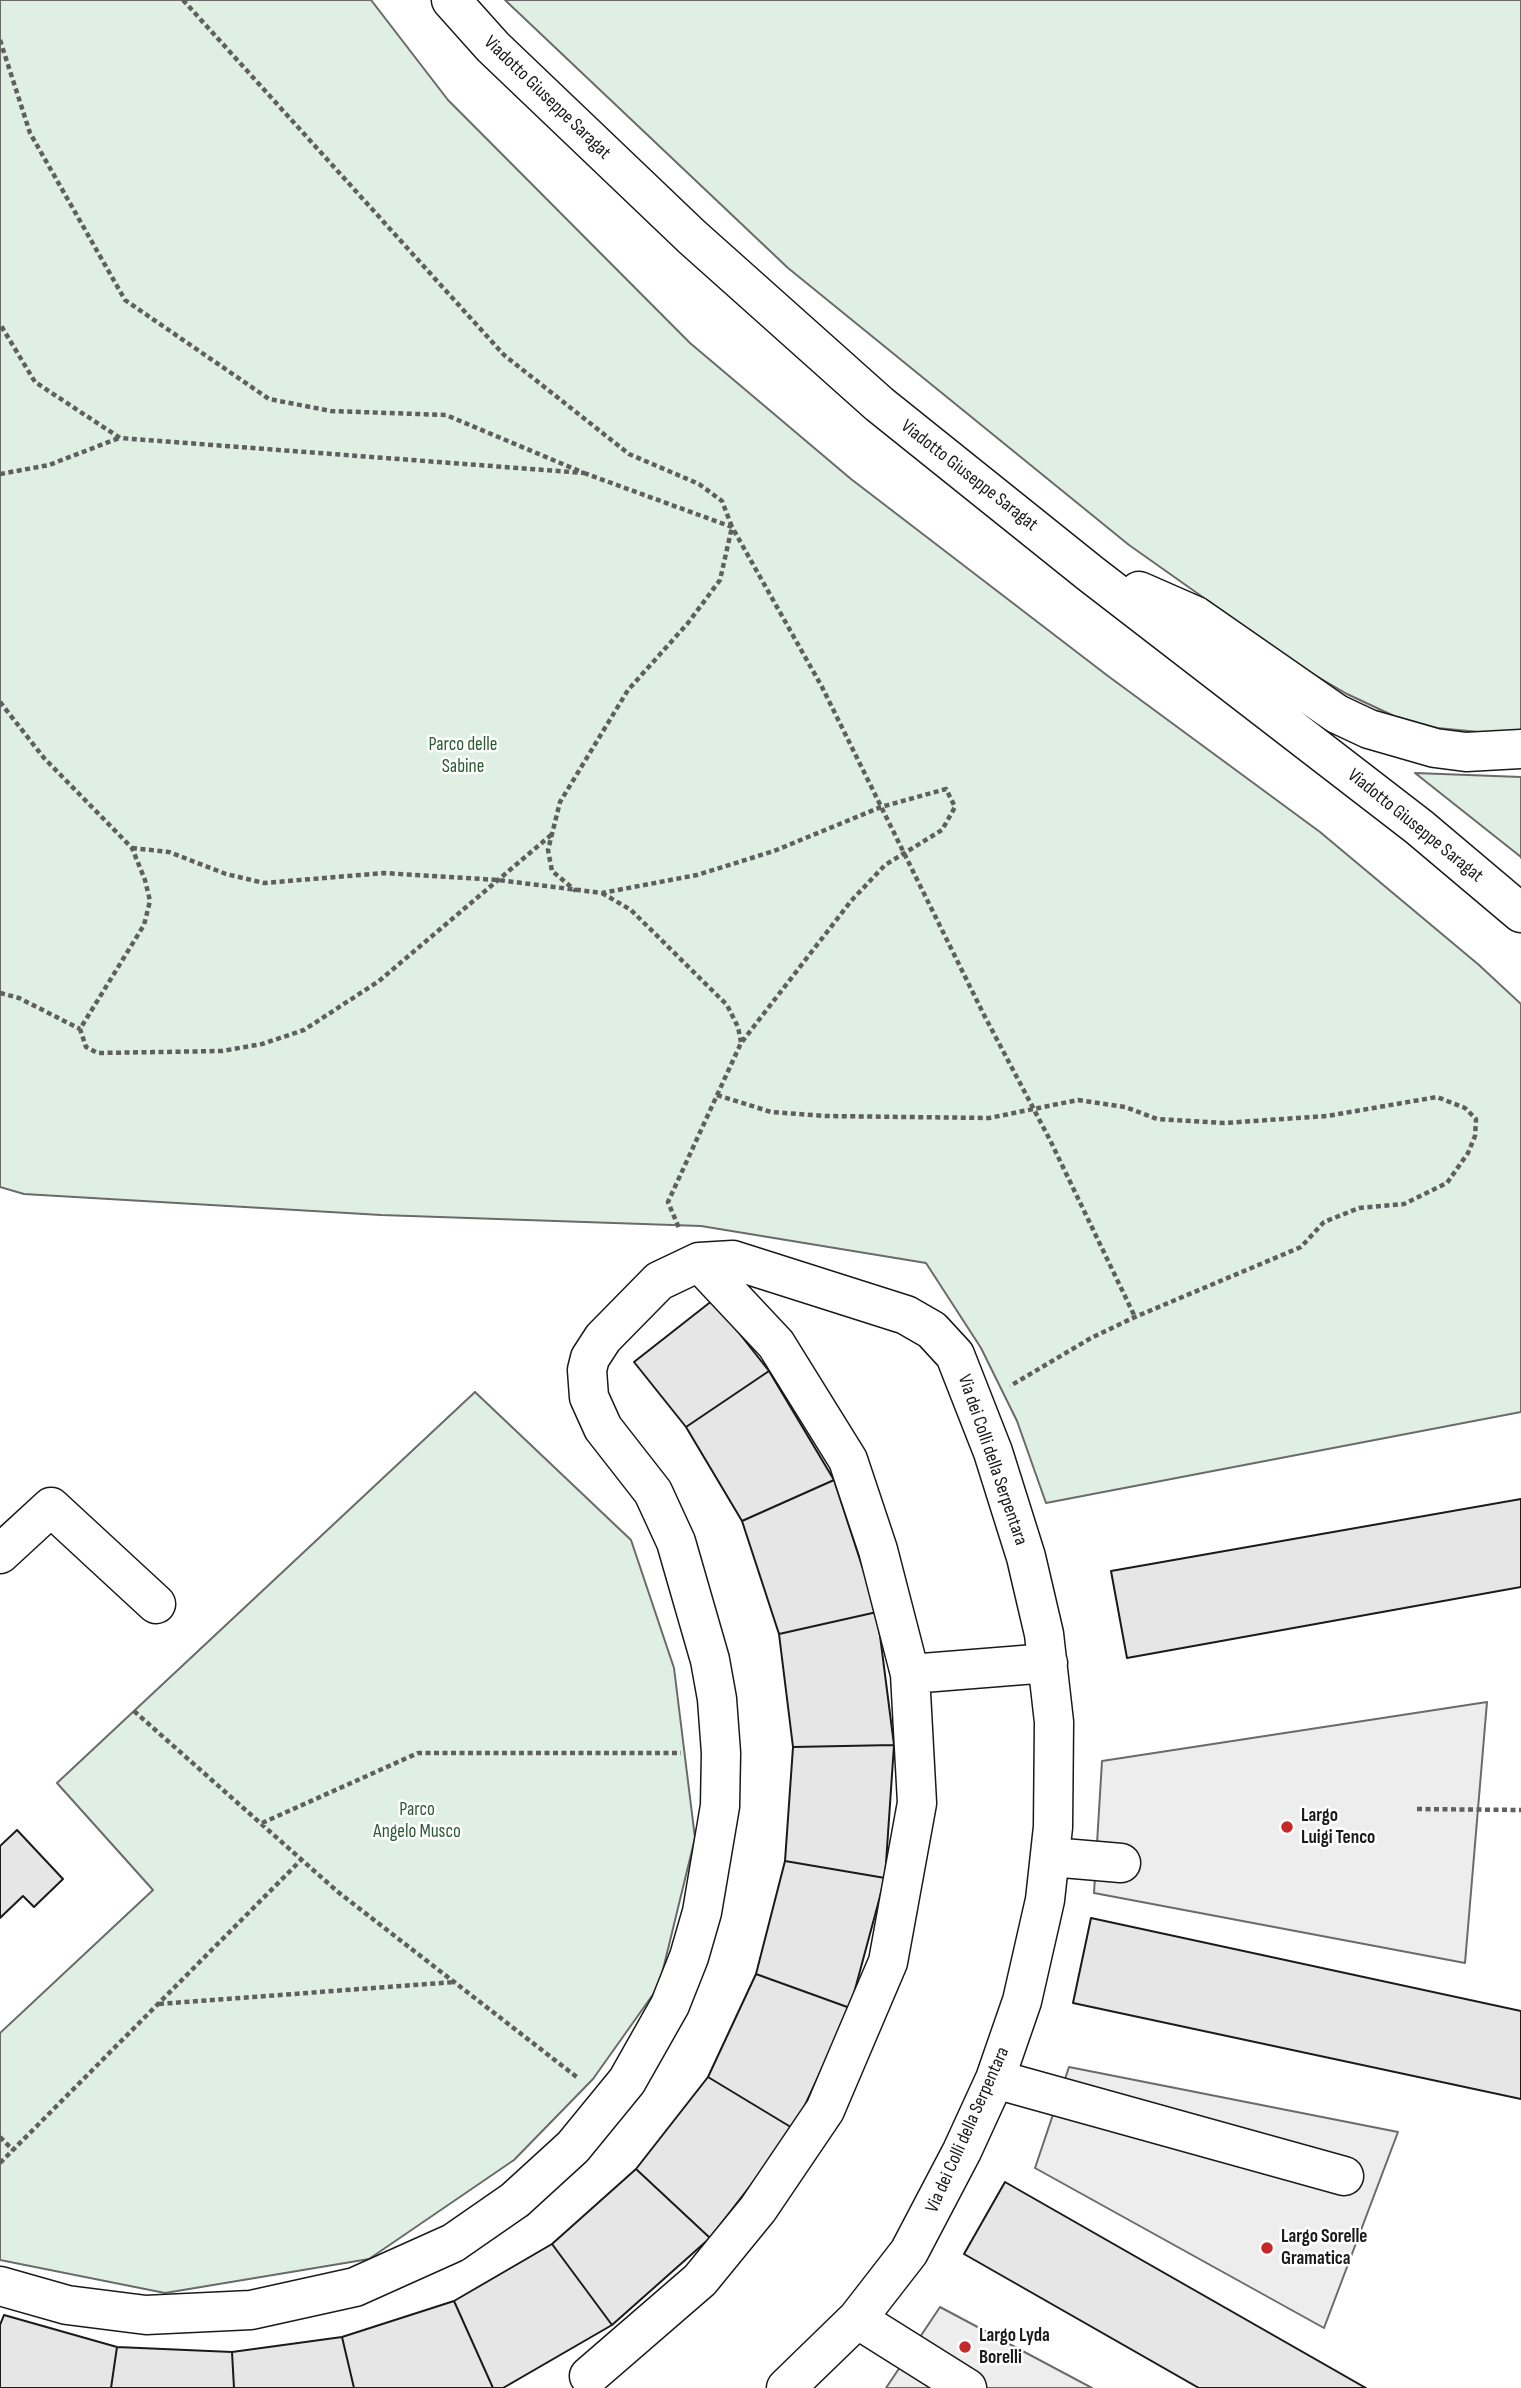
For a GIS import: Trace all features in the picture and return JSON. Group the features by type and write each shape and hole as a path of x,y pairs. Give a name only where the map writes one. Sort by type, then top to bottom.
{"street":[{"name":"Viadotto Giuseppe Saragat","path":"451,0 493,47 739,281 879,404 1091,574 1419,827 1521,913"},
{"path":"1091,574 1143,592 1196,616 1337,714 1369,729 1435,748 1466,752 1521,749"},
{"path":"589,2376 699,2280 758,2209 825,2110 888,1962 917,1803 910,1674 878,1550 848,1460 776,1344 690,1249"},
{"name":"Via dei Colli della Serpentara","path":"0,2286 67,2305 146,2315 251,2310 355,2287 429,2256 494,2216 554,2166 610,2103 656,2032 689,1957 702,1912 714,1851 720,1806 721,1753 717,1699 710,1660 676,1542 653,1492 603,1428 587,1383 590,1358 603,1338 690,1249 744,1262 906,1315 932,1330 955,1355 975,1404 1026,1557 1048,1663 1055,1751 1051,1857 1040,1927 1026,1986 995,2080 927,2221 895,2272 857,2319 786,2388"},
{"path":"0,1554 51,1507 156,1604"},
{"path":"910,1674 1048,1663"},
{"path":"1051,1857 1121,1863"},
{"path":"995,2080 1344,2176"},
{"path":"857,2319 967,2388"}],"path":[{"path":"183,0 504,355 629,454 699,484 722,501 732,527 822,687 1135,1317"},
{"path":"0,40 30,133 125,300 269,400 331,411 446,415 584,473 732,527"},
{"path":"0,324 36,382 120,438"},
{"path":"0,474 49,465 120,438 584,473"},
{"path":"577,892 552,872 548,850 560,802 628,690 688,624 720,580 732,527"},
{"path":"0,702 44,758 132,848 145,880 150,901 149,912 80,1029"},
{"path":"132,848 170,852 226,874 264,883 384,873 498,880 577,892 602,893 697,875 774,851 881,807 946,789 952,795 955,807 942,830 885,865 851,901 741,1043 668,1202 690,1249"},
{"path":"0,993 19,998 80,1029 86,1047 98,1053 121,1055 222,1051 262,1044 304,1030 379,981 552,834"},
{"path":"602,893 631,910 727,1005 738,1027 741,1043"},
{"path":"717,1095 771,1112 825,1116 989,1118 1078,1100 1125,1107 1157,1119 1224,1123 1327,1116 1437,1097 1465,1108 1476,1119 1475,1136 1468,1153 1447,1183 1404,1204 1359,1208 1324,1222 1301,1247 1091,1338 975,1404"},
{"path":"134,1711 338,1892 610,2103"},
{"path":"262,1823 418,1753 721,1753"},
{"path":"1417,1809 1521,1810"},
{"path":"0,2163 302,1859"},
{"path":"159,2004 454,1982"},
{"path":"0,2137 13,2150"}],"green space":[{"name":"Parco delle Sabine","path":"0,0 371,0 448,100 690,343 851,479 1108,676 1320,832 1479,965 1521,1004 1521,1412 1046,1503 1017,1421 981,1348 926,1263 701,1226 381,1215 24,1194 0,1187"},
{"path":"505,0 1521,0 1521,736 1437,728 1394,716 1347,694 1306,670 1129,545 788,268"},
{"path":"1415,773 1521,777 1521,857"},
{"name":"Parco Angelo Musco","path":"475,1392 631,1540 674,1668 695,1838 659,1986 593,2079 514,2160 369,2259 165,2293 0,2260 0,2033 153,1890 57,1783"}],"shaded area":[{"name":"Largo Luigi Tenco","path":"1487,1702 1465,1963 1094,1893 1102,1761"},
{"name":"Largo Sorelle Gramatica","path":"1069,2067 1398,2132 1324,2328 1035,2168"},
{"name":"Largo Lyda Borelli","path":"940,2307 1092,2388 886,2388"}],"building":[{"path":"713,1300 769,1371 686,1427 634,1362"},
{"path":"769,1371 834,1480 742,1521 686,1427"},
{"path":"834,1480 877,1612 779,1634 742,1521"},
{"path":"1521,1499 1521,1587 1127,1658 1111,1571"},
{"path":"877,1612 894,1745 793,1747 779,1634"},
{"path":"894,1745 885,1878 785,1861 793,1747"},
{"path":"17,1830 63,1879 34,1907 23,1896 0,1918 0,1846"},
{"path":"785,1861 885,1878 850,2008 756,1974"},
{"path":"1091,1918 1521,2011 1521,2099 1073,2003"},
{"path":"756,1974 850,2008 794,2129 708,2077"},
{"path":"708,2077 794,2129 710,2238 636,2169"},
{"path":"636,2169 710,2238 612,2325 552,2244"},
{"path":"1005,2182 1366,2388 1199,2388 964,2254"},
{"path":"552,2244 612,2325 503,2388 493,2388 454,2301"},
{"path":"454,2301 493,2388 354,2388 342,2337"},
{"path":"4,2315 117,2347 111,2388 0,2388 0,2325"},
{"path":"342,2337 354,2388 234,2388 232,2352"},
{"path":"117,2347 232,2352 234,2388 111,2388"}],"place":[{"name":"Largo Luigi Tenco","path":"1287,1827"},
{"name":"Largo Sorelle Gramatica","path":"1267,2248"},
{"name":"Largo Lyda Borelli","path":"965,2347"}]}
